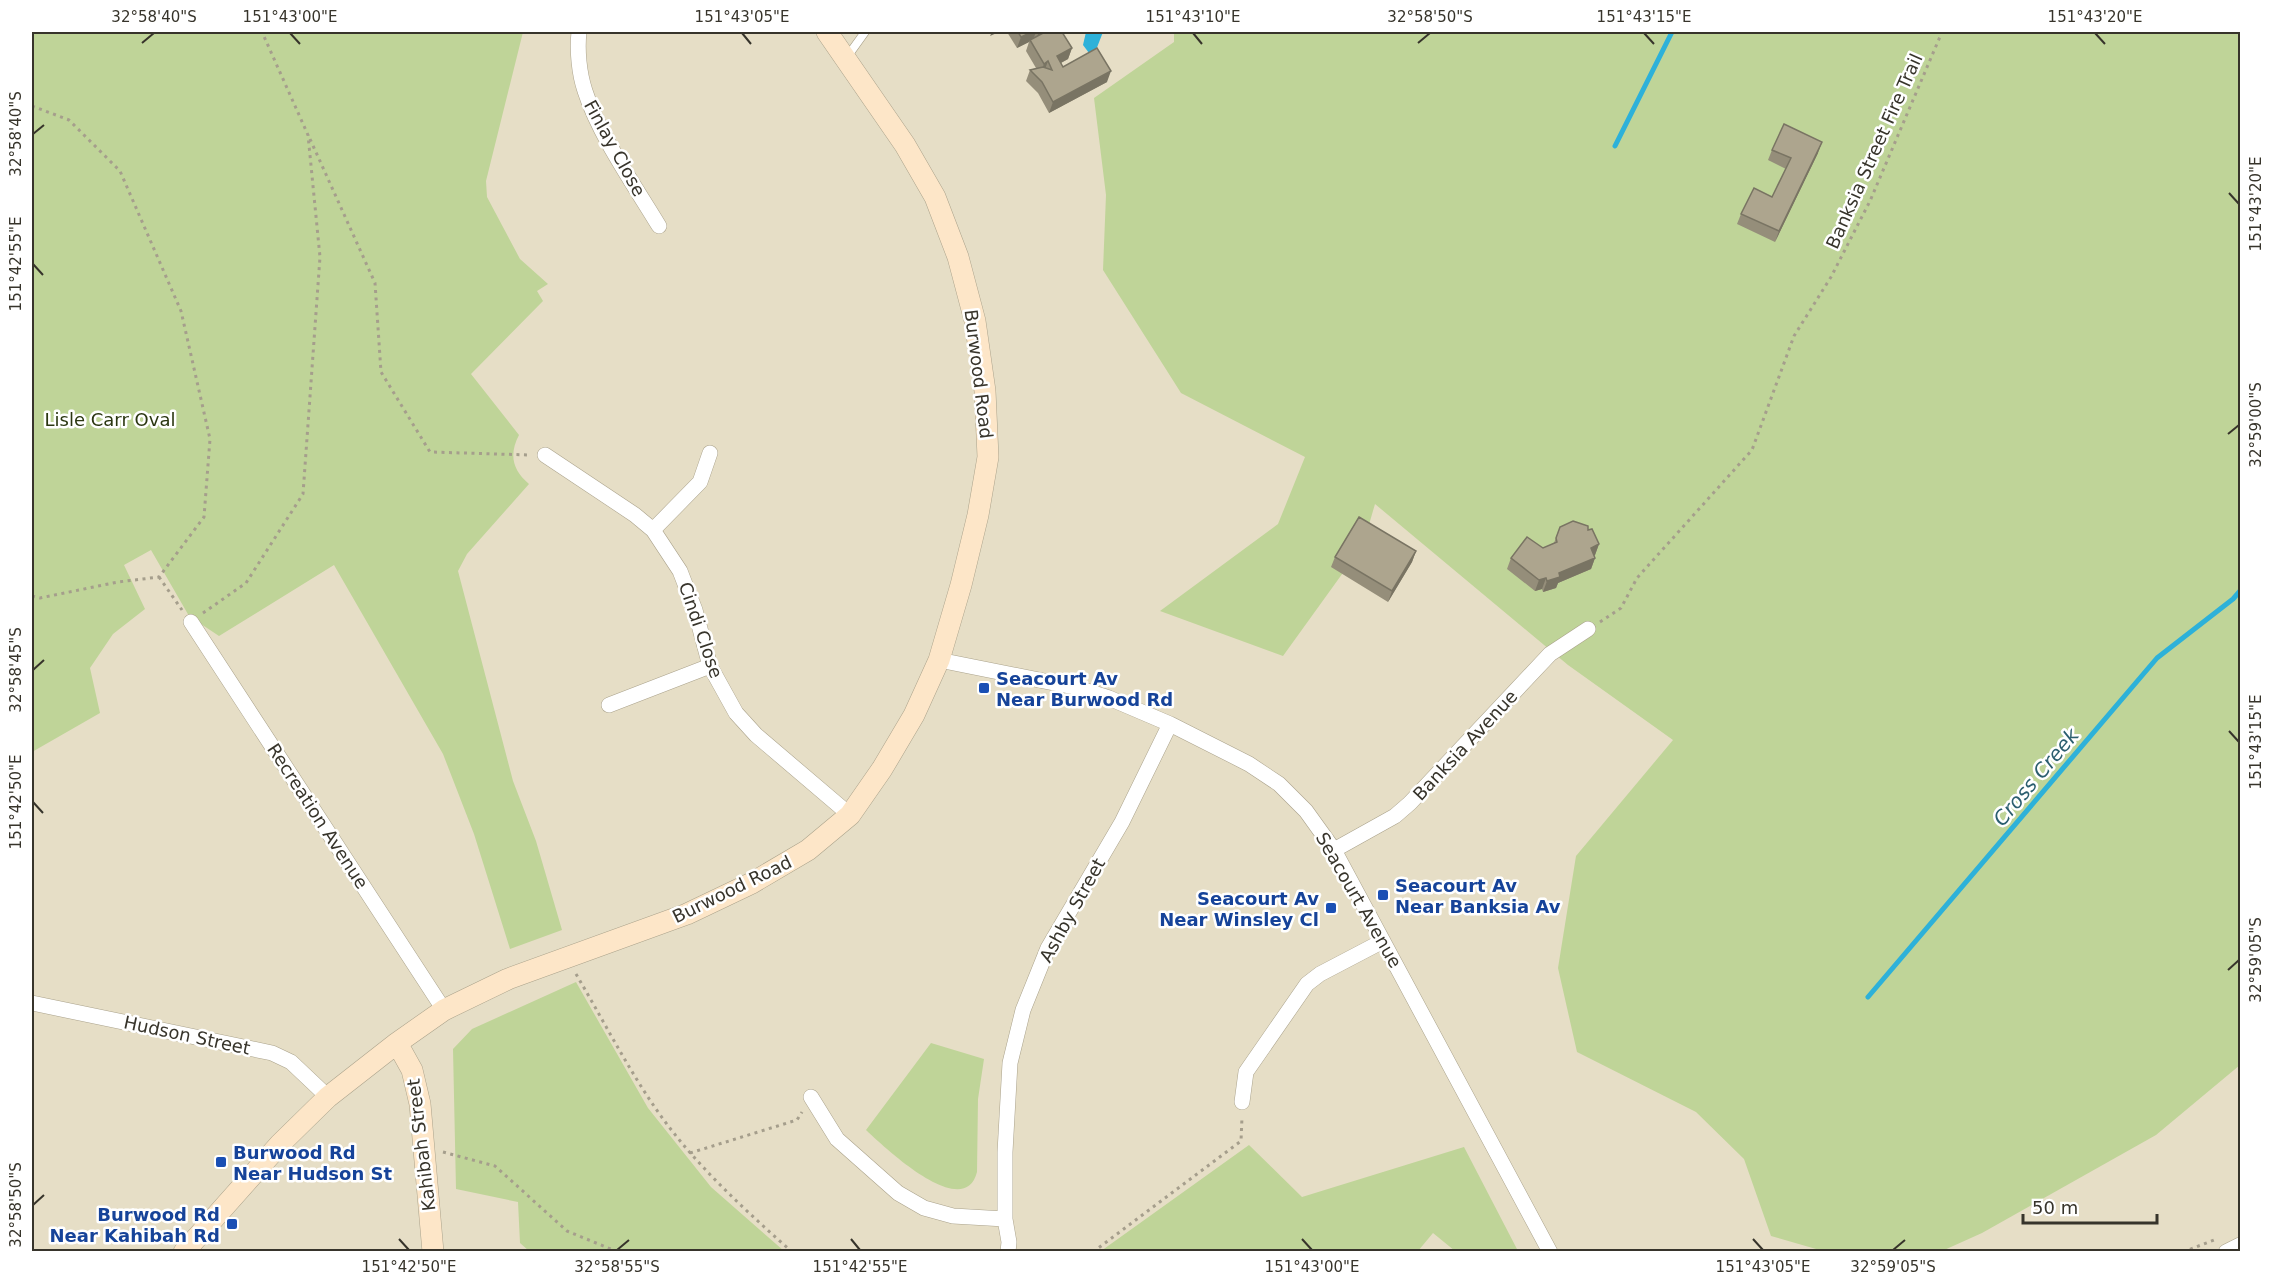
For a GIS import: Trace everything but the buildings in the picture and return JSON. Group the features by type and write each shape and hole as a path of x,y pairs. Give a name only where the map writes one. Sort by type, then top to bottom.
{"main road":[{"name":"Burwood Road","path":"184,1251 280,1144 328,1097 444,1010 508,979 687,914 752,883 808,850 850,815 882,769 914,715 939,660 964,573 988,457 985,390 975,321 958,257 935,197 905,145 827,32"},
{"name":"Kahibah Street","path":"397,1043 412,1070 420,1104 433,1251"}],"street":[{"name":"Finlay Close","path":"579,32 578,48 584,90 597,121 658,226"},
{"path":"653,530 700,482 710,453"},
{"name":"Cindi Close","path":"545,455 635,515 653,530 680,571 695,609 710,666 736,713 756,735 850,815"},
{"name":"Recreation Avenue","path":"191,622 444,1010"},
{"name":"Banksia Avenue","path":"1334,850 1395,816 1410,803 1550,654 1588,629"},
{"name":"Seacourt Avenue","path":"939,660 1074,687 1110,698 1170,724 1249,764 1279,784 1306,811 1334,850 1550,1251"},
{"path":"609,705 710,666"},
{"name":"Ashby Street","path":"1008,1251 1009,1242 1005,1219 1010,1063 1023,1010 1048,948 1122,822 1170,724"},
{"path":"1242,1102 1246,1072 1307,984 1320,974 1383,941"},
{"name":"Hudson Street","path":"32,1003 272,1053 291,1062 328,1097"},
{"path":"811,1097 837,1139 898,1193 924,1208 953,1216 1005,1219"},
{"path":"2224,1244 2241,1245"}],"lane":[{"path":"846,59 865,32"}],"path":[{"path":"262,32 375,283 381,372 430,452 545,455"},
{"name":"Banksia Street Fire Trail","path":"1588,629 1621,608 1637,578 1752,450 1794,336 1832,277 1870,201 1942,32"},
{"path":"32,106 69,120 120,171 181,311 210,439 204,517 159,577 118,582 40,598 32,596"},
{"path":"159,577 191,622 246,583 303,494 320,257 308,135"},
{"path":"566,957 655,1108 690,1153 725,1192 792,1251"},
{"path":"690,1153 797,1120 811,1097"},
{"path":"1093,1251 1241,1141 1242,1102"},
{"path":"423,1147 495,1166 567,1231 618,1251"},
{"path":"2183,1251 2224,1244"}],"green space":[{"name":"Lisle Carr Oval","path":"32,32 523,32 486,181 487,197 520,259 548,284 537,291 543,301 471,374 519,435 514,449 514,461 519,473 529,484 467,554 458,571 513,781 536,841 562,930 510,949 474,834 443,754 334,565 219,636 189,616 151,550 124,565 145,609 113,634 90,668 100,713 32,752"},
{"path":"1174,32 2240,32 2240,1065 2156,1135 1982,1233 1942,1251 1823,1251 1771,1236 1744,1159 1696,1112 1577,1052 1558,968 1576,856 1673,740 1568,665 1375,504 1363,545 1283,656 1160,611 1278,524 1305,457 1181,393 1103,270 1106,195 1094,98 1174,42"},
{"path":"576,982 648,1108 711,1187 784,1251 529,1251 520,1243 518,1202 456,1189 453,1049 472,1029"},
{"path":"931,1043 984,1059 978,1099 977,1172 969,1185 957,1189 941,1185 923,1176 905,1164 866,1130"},
{"path":"1249,1145 1302,1197 1464,1147 1518,1251 1455,1251 1433,1233 1418,1251 1101,1251"}],"water":[{"path":"1086,32 1103,32 1096,50 1089,53 1083,45"}],"waterway":[{"path":"1615,146 1672,32"},
{"name":"Cross Creek","path":"1868,997 2157,658 2233,599 2240,591"}],"place":[{"name":"Seacourt Av Near Burwood Rd","path":"984,688"},
{"name":"Seacourt Av Near Banksia Av","path":"1383,895"},
{"name":"Seacourt Av Near Winsley Cl","path":"1331,908"},
{"name":"Burwood Rd Near Hudson St","path":"221,1162"},
{"name":"Burwood Rd Near Kahibah Rd","path":"232,1224"}]}
